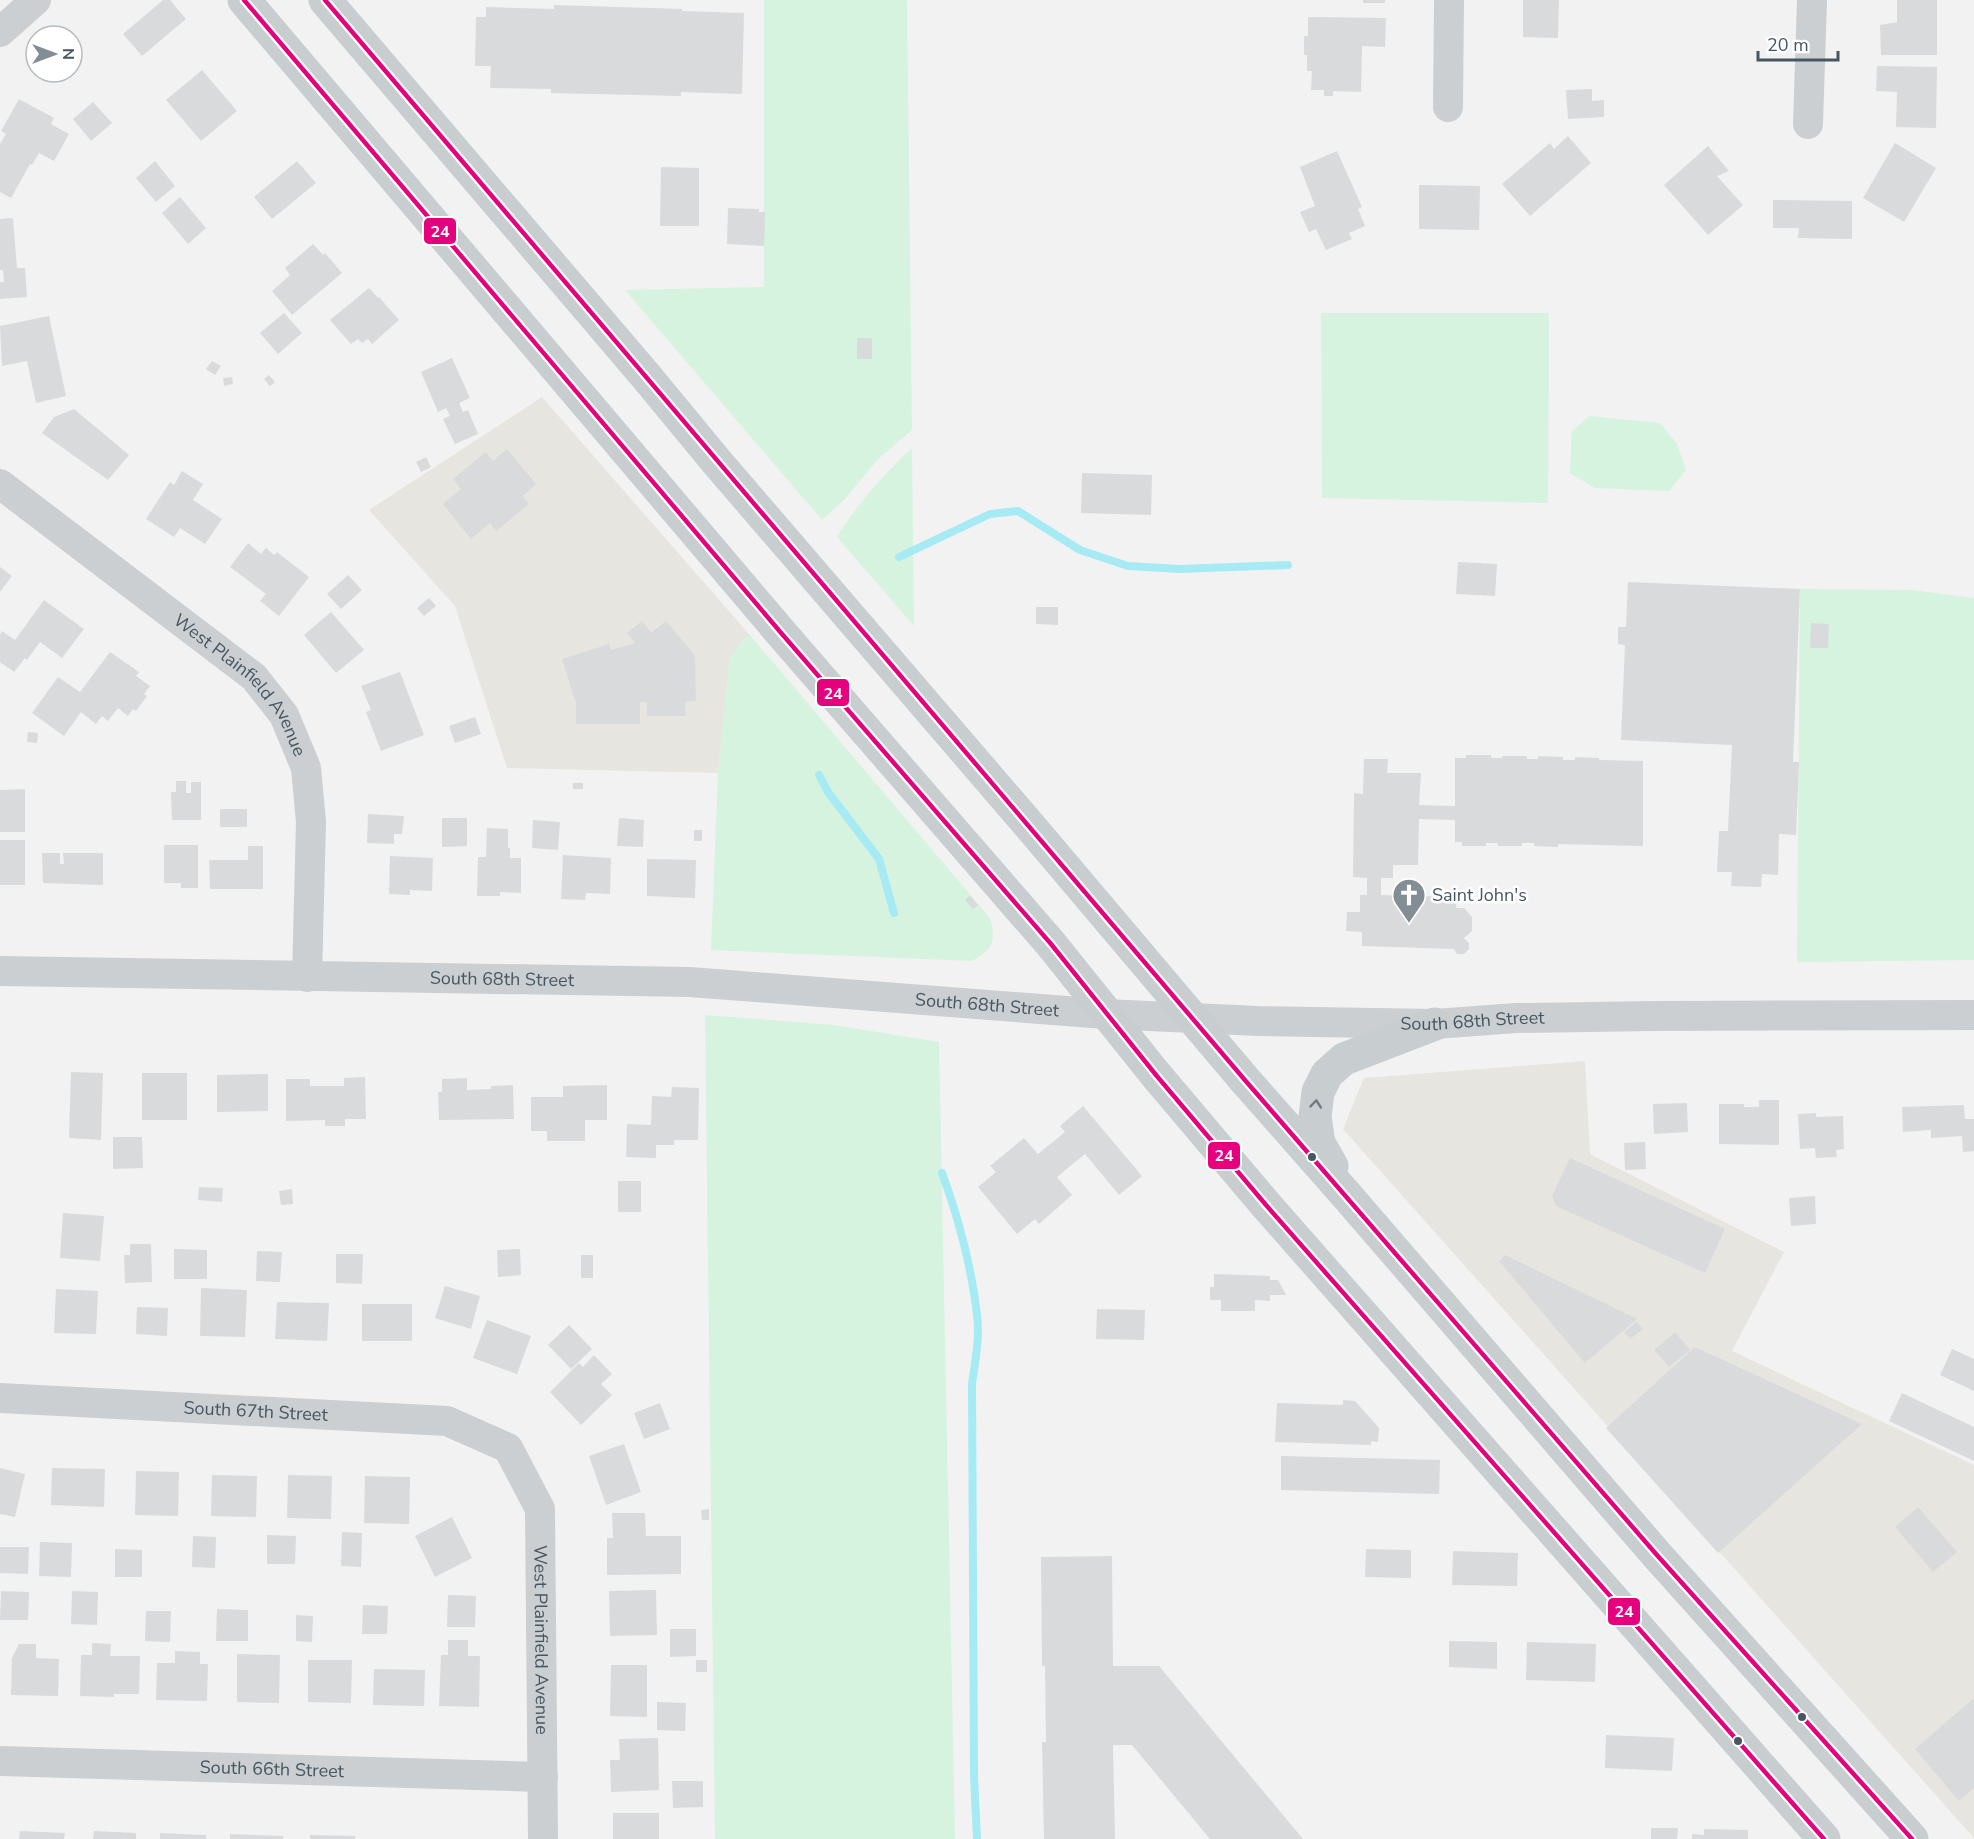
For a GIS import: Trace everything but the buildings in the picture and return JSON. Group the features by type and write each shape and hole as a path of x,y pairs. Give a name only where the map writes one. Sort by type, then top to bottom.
{"main road":[{"path":"244,0 782,634 1051,944 1105,1014 1266,1205 1824,1839"},
{"path":"324,0 1192,1018 1656,1554 1912,1839"},
{"path":"1348,1197 1319,1143 1315,1117 1318,1092 1327,1074 1344,1059 1435,1024"}],"street":[{"path":"0,32 36,0"},
{"path":"1448,107 1449,0"},
{"path":"1808,124 1812,0"},
{"name":"West Plainfield Avenue","path":"0,484 254,677 284,715 306,768 311,822 307,977"},
{"name":"South 68th Street","path":"0,971 690,982 1105,1014 1435,1024 1516,1018 1632,1016 1974,1015"},
{"name":"South 67th Street","path":"0,1398 447,1420 508,1448"},
{"name":"West Plainfield Avenue","path":"508,1448 540,1509 543,1839"},
{"name":"South 66th Street","path":"0,1761 543,1777"}],"shaded area":[{"path":"542,397 749,634 730,657 718,773 507,768 455,606 369,510"},
{"path":"1585,1061 1590,1154 1784,1252 1732,1351 1974,1465 1974,1838 1343,1129 1364,1078"}],"green space":[{"path":"764,0 907,0 912,430 877,460 845,499 822,520 625,290 764,287"},
{"path":"1321,313 1549,313 1548,503 1322,498"},
{"path":"1589,416 1660,423 1677,444 1686,470 1669,491 1595,488 1570,473 1572,431"},
{"path":"912,448 914,626 837,537 872,490"},
{"path":"1800,589 1912,590 1974,598 1974,960 1797,962"},
{"path":"749,634 990,918 993,939 988,949 979,957 972,961 711,950 718,773 730,657"},
{"path":"705,1015 834,1025 939,1042 955,1839 715,1839"}],"waterway":[{"path":"899,557 990,514 1018,511 1080,550 1128,566 1180,569 1288,565"},
{"path":"819,775 828,792 879,859 894,913"},
{"path":"942,1173 964,1243 978,1324 972,1384 974,1776 977,1839"}],"transit line":[{"name":"24","path":"244,0 782,634 1051,944 1156,1075 1266,1205 1824,1839"},
{"name":"24","path":"325,0 1244,1079 1656,1554 1912,1839"}],"place":[{"name":"Saint John's","path":"1409,924"}]}
